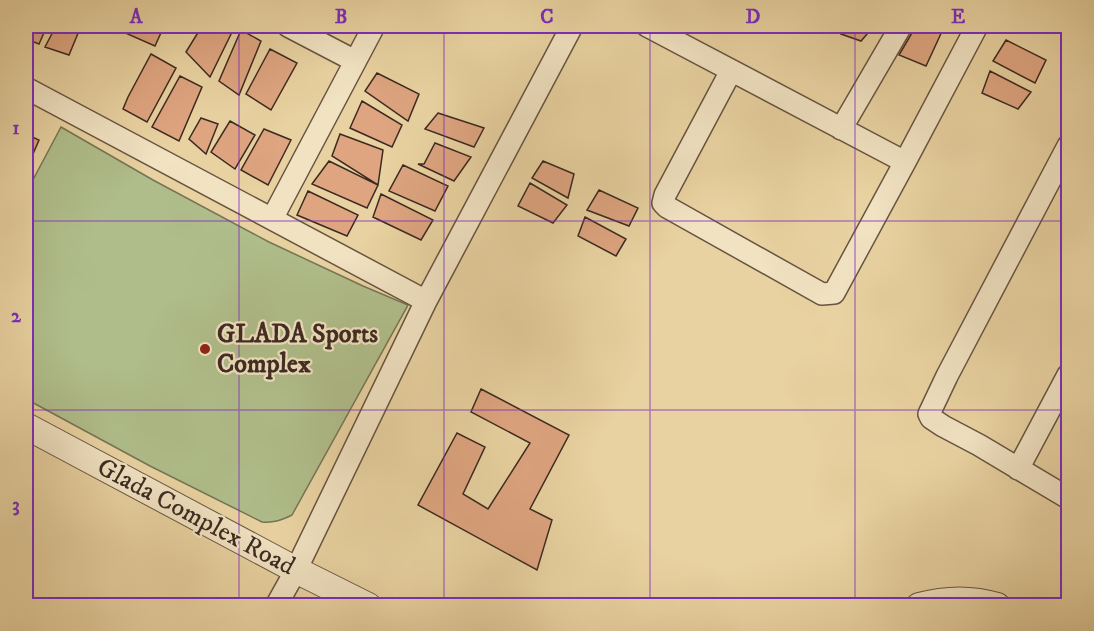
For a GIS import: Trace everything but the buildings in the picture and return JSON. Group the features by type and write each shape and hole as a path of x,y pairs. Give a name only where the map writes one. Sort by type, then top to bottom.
{"street":[{"path":"288,26 355,61"},
{"path":"272,219 374,26"},
{"path":"276,606 296,570 426,301 573,26"},
{"path":"647,26 905,162"},
{"path":"841,129 901,26"},
{"path":"731,71 665,195 663,203 822,294 834,292 977,26"},
{"path":"26,88 426,301"},
{"path":"1068,146 1061,176 952,366 929,414 943,426 1068,498"},
{"path":"1018,469 1068,375"},
{"name":"Glada Complex Road","path":"26,426 368,606"},
{"path":"919,606 936,601 963,600 985,602 997,606"}],"green space":[{"name":"GLADA Sports Complex","path":"61,127 153,180 269,242 408,305 292,515 278,521 262,522 150,466 26,399 26,193"}],"place":[{"name":"GLADA Sports Complex","path":"205,349"}]}
